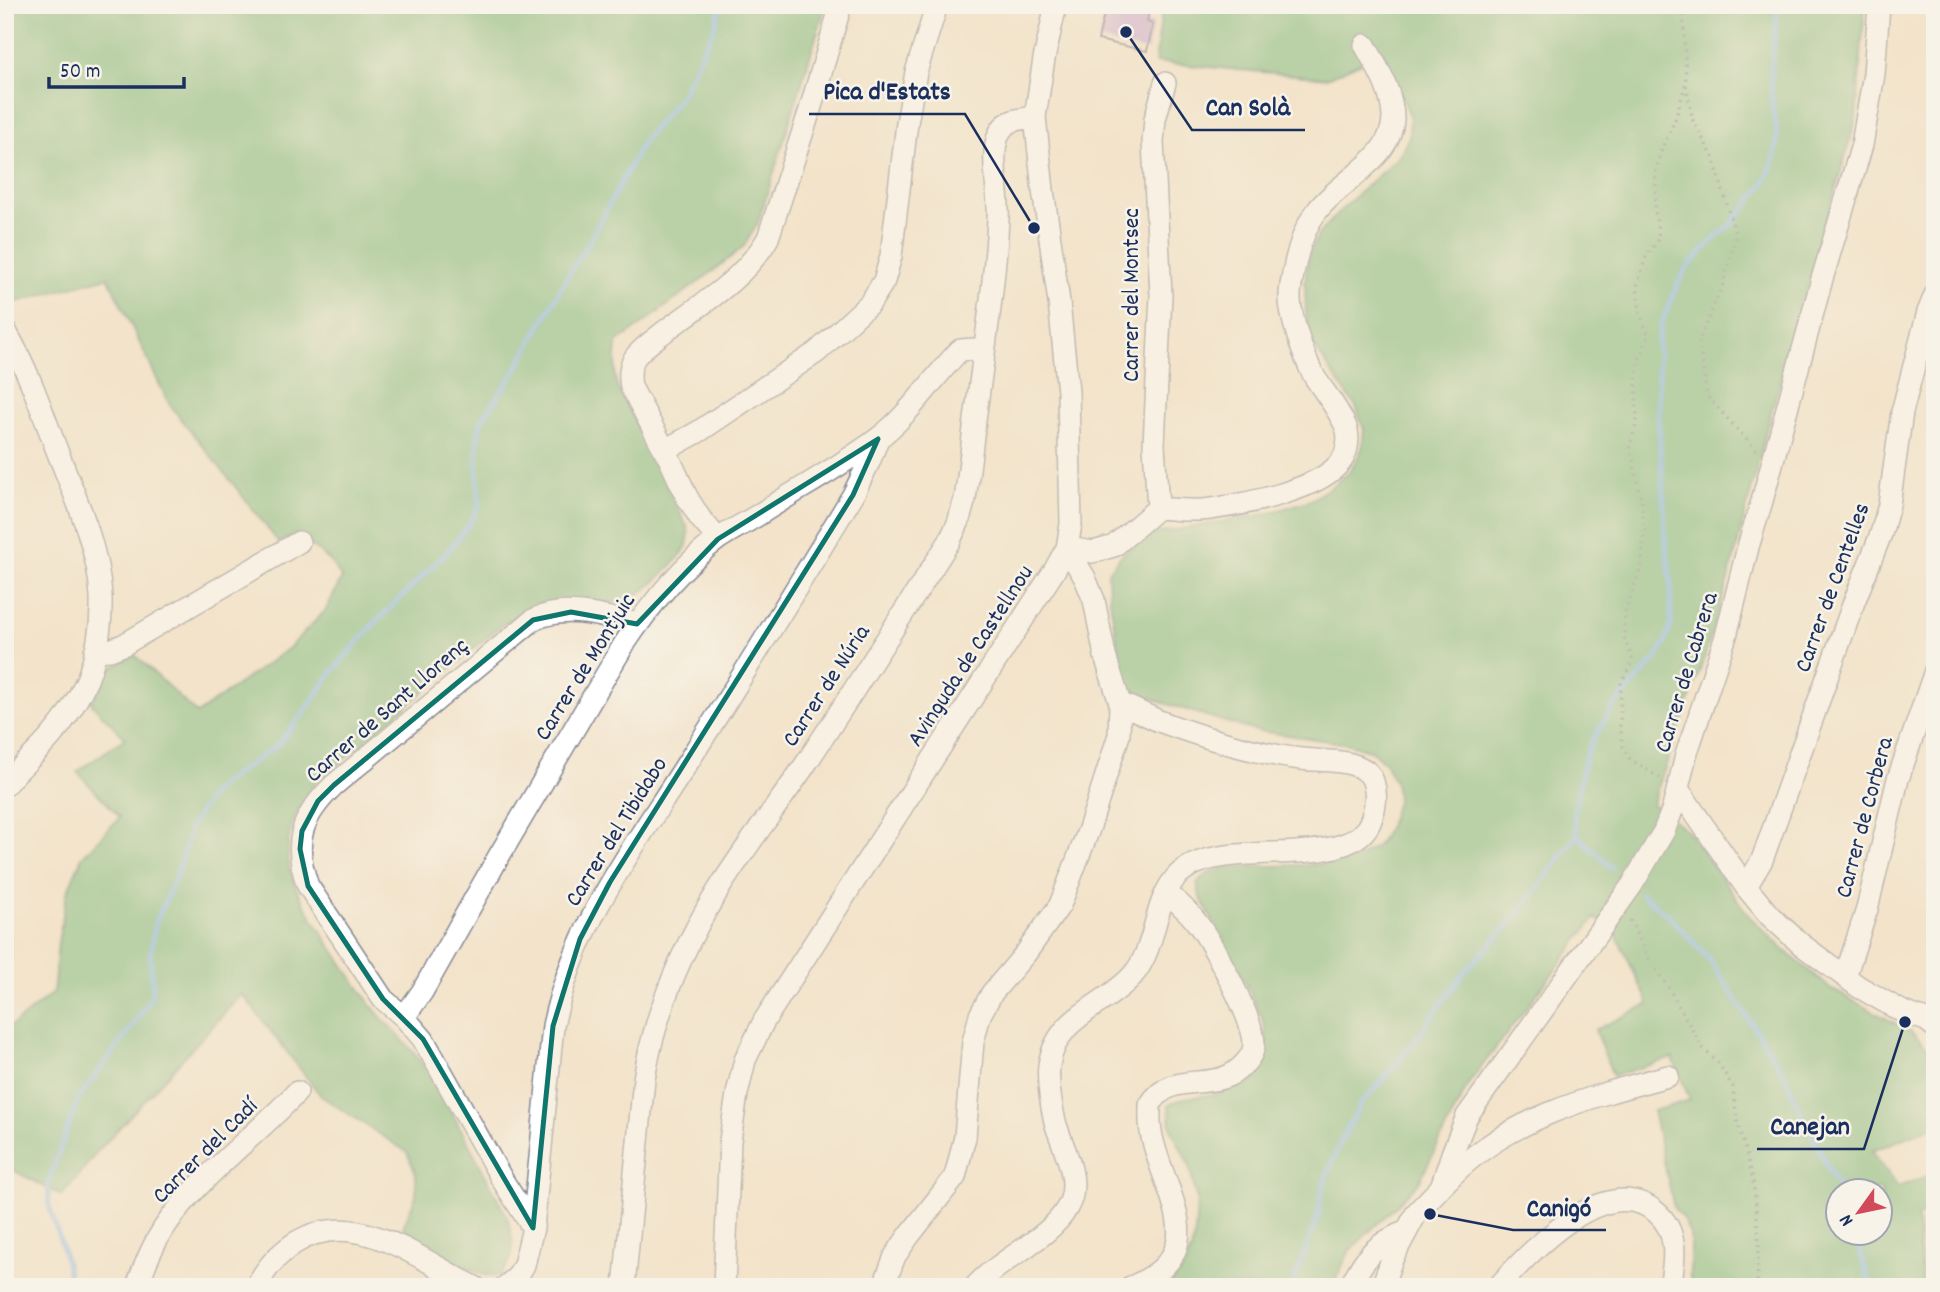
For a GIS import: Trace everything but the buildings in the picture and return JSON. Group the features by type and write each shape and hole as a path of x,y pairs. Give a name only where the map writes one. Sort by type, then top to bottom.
{"street":[{"path":"718,539 687,497 631,387 629,375 632,363 644,348 739,275 768,238 841,5"},
{"path":"665,450 698,432 817,352 863,310 884,281 891,256 916,72 937,5"},
{"name":"Avinguda de Castellnou","path":"724,1287 730,1141 737,1094 746,1060 764,1021 1055,571 1067,548 1071,524 1068,392 1035,117 1056,5"},
{"name":"Carrer de Cabrera","path":"1382,1287 1392,1259 1417,1212 1441,1187 1467,1116 1622,898 1664,831 1726,636 1822,279 1862,145 1874,75 1879,5"},
{"path":"1067,548 1093,552 1114,546 1158,508 1210,509 1289,492 1329,474 1342,460 1348,447 1347,427 1315,377 1305,355 1297,336 1289,296 1303,235 1318,210 1371,161 1391,129 1393,117 1390,100 1382,77 1365,45"},
{"name":"Carrer del Montsec","path":"1158,508 1154,445 1161,295 1153,142 1155,119 1165,83"},
{"name":"Carrer de Núria","path":"624,1287 644,1079 651,1039 665,999 697,927 718,891 842,709 949,542 958,523 965,499 992,300 999,216 996,142 1005,124 1035,117"},
{"name":"Carrer de Centelles","path":"1746,887 1762,860 1881,534 1889,505 1902,412 1928,312 1935,295"},
{"path":"5,330 21,359 90,540 101,594 101,617 87,679 53,734 5,785"},
{"name":"Carrer de Montjuic","path":"404,1017 422,992 623,646 638,624 688,567 718,539 878,439 960,351 974,349 983,359"},
{"name":"Carrer del Tibidabo","path":"505,1287 517,1277 524,1265 533,1228 553,1026 580,939 610,882 717,717 853,495 878,439"},
{"path":"95,651 110,650 123,645 299,542"},
{"path":"886,1287 895,1256 955,1177 965,1137 973,1042 980,1015 992,993 1026,953 1060,905 1119,735 1120,703 1105,656 1094,600 1085,578 1067,548"},
{"name":"Carrer de Sant Llorenç","path":"533,1228 423,1039 376,990 308,886 302,870 302,831 318,801 334,786 533,620 544,615 571,612 638,624"},
{"name":"Carrer de Corbera","path":"1845,977 1867,908 1898,779 1935,671"},
{"path":"975,1287 1056,1222 1068,1208 1073,1191 1073,1177 1055,1120 1048,1080 1055,1044 1067,1027 1133,976 1143,961 1167,893 1179,874 1195,864 1215,858 1345,846 1359,839 1370,826 1374,811 1376,800 1373,779 1367,771 1343,762 1302,760 1242,748 1157,720 1120,703"},
{"path":"1678,789 1746,887 1778,923 1802,945 1859,987 1935,1027"},
{"path":"1130,1287 1148,1280 1170,1260 1176,1248 1179,1231 1178,1216 1151,1134 1150,1105 1164,1090 1179,1083 1227,1076 1251,1057 1255,1046 1244,1008 1213,949 1196,920 1167,893"},
{"path":"1441,1187 1474,1155 1525,1125 1600,1095 1668,1076"},
{"name":"Carrer del Cadí","path":"137,1287 164,1227 181,1206 297,1092"},
{"path":"1498,1287 1560,1226 1607,1203 1634,1202 1648,1206 1663,1217 1669,1228 1674,1241 1670,1287"},
{"path":"256,1287 272,1261 301,1239 329,1230 350,1229 386,1241 475,1287"},
{"path":"1350,1287 1365,1258 1393,1236 1407,1231"}],"path":[{"path":"1682,5 1686,83 1693,121 1713,157 1736,234 1723,284 1699,341 1707,396 1743,437 1772,464"},
{"path":"1678,789 1630,759 1623,747 1620,725 1621,684 1633,660 1625,638 1625,613 1642,563 1644,531 1642,503 1630,446 1637,422 1636,380 1640,357 1649,335 1640,314 1637,286 1646,257 1658,238 1655,211 1656,170 1686,83"},
{"path":"1622,898 1651,963 1702,1047 1719,1064 1733,1087 1737,1120 1752,1174 1756,1204 1759,1244 1757,1287"}],"highlighted area":[{"path":"878,439 853,495 610,882 580,939 553,1026 533,1228 423,1039 383,999 308,886 300,849 302,831 318,801 334,785 533,620 571,612 637,624 718,539"}],"green space":[{"path":"5,5 826,5 758,223 744,246 617,343 617,386 688,529 685,550 655,581 629,598 609,603 544,603 502,625 313,786 299,809 291,830 288,849 290,868 304,904 366,998 424,1067 507,1216 513,1246 511,1259 502,1274 491,1276 470,1270 403,1227 416,1196 416,1174 407,1152 321,1096 242,994 98,1151 62,1196 5,1166 5,1031 53,993 58,942 67,893 82,857 120,817 77,772 125,738 91,703 108,671 134,654 197,714 289,648 326,610 342,578 329,560 296,534 279,543 169,404 108,277 10,304 5,262"},
{"path":"1163,5 1865,5 1856,119 1767,427 1733,563 1703,662 1652,804 1687,830 1750,917 1784,950 1831,989 1912,1032 1926,1046 1935,1068 1935,1126 1872,1151 1890,1176 1825,1176 1825,1246 1895,1246 1895,1183 1898,1187 1935,1173 1935,1213 1917,1217 1923,1287 1690,1287 1690,1234 1674,1208 1653,1111 1690,1100 1673,1058 1613,1076 1595,1030 1649,1004 1615,932 1595,918 1469,1083 1419,1182 1350,1250 1332,1287 1165,1287 1181,1272 1191,1251 1197,1200 1189,1165 1171,1128 1169,1105 1184,1098 1218,1094 1248,1083 1257,1075 1266,1060 1264,1023 1200,897 1197,883 1209,873 1228,867 1336,863 1358,858 1378,845 1389,826 1397,800 1395,783 1386,764 1372,751 1349,744 1252,730 1136,692 1124,681 1109,595 1108,572 1124,552 1153,534 1266,514 1311,500 1351,470 1362,449 1364,430 1356,407 1311,342 1306,315 1305,284 1309,254 1318,235 1340,211 1400,155 1409,137 1410,116 1383,52 1327,78 1155,62"}],"waterway":[{"path":"71,1287 49,1205 48,1183 78,1099 135,1023 151,997 153,988 150,956 155,924 177,874 192,824 213,792 276,746 301,717 333,671 373,625 446,553 471,522 479,504 477,444 481,421 514,373 644,140 680,97 713,31 721,5"},
{"path":"1612,868 1577,835 1574,813 1585,758 1593,739 1614,706 1655,660 1665,643 1671,624 1671,583 1659,426 1658,341 1662,322 1686,269 1730,226 1754,197 1765,182 1773,163 1777,145 1771,68 1778,5"},
{"path":"1292,1287 1319,1213 1326,1177 1361,1104 1424,1029 1468,968 1511,923 1577,835"},
{"path":"1641,893 1670,917 1710,960 1786,1077 1832,1176"},
{"path":"1858,1246 1871,1287"}],"place":[{"name":"Can Solà","path":"1126,32"},
{"name":"Pica d'Estats","path":"1034,228"},
{"name":"Canejan","path":"1905,1022"},
{"name":"Canigó","path":"1430,1214"}]}
